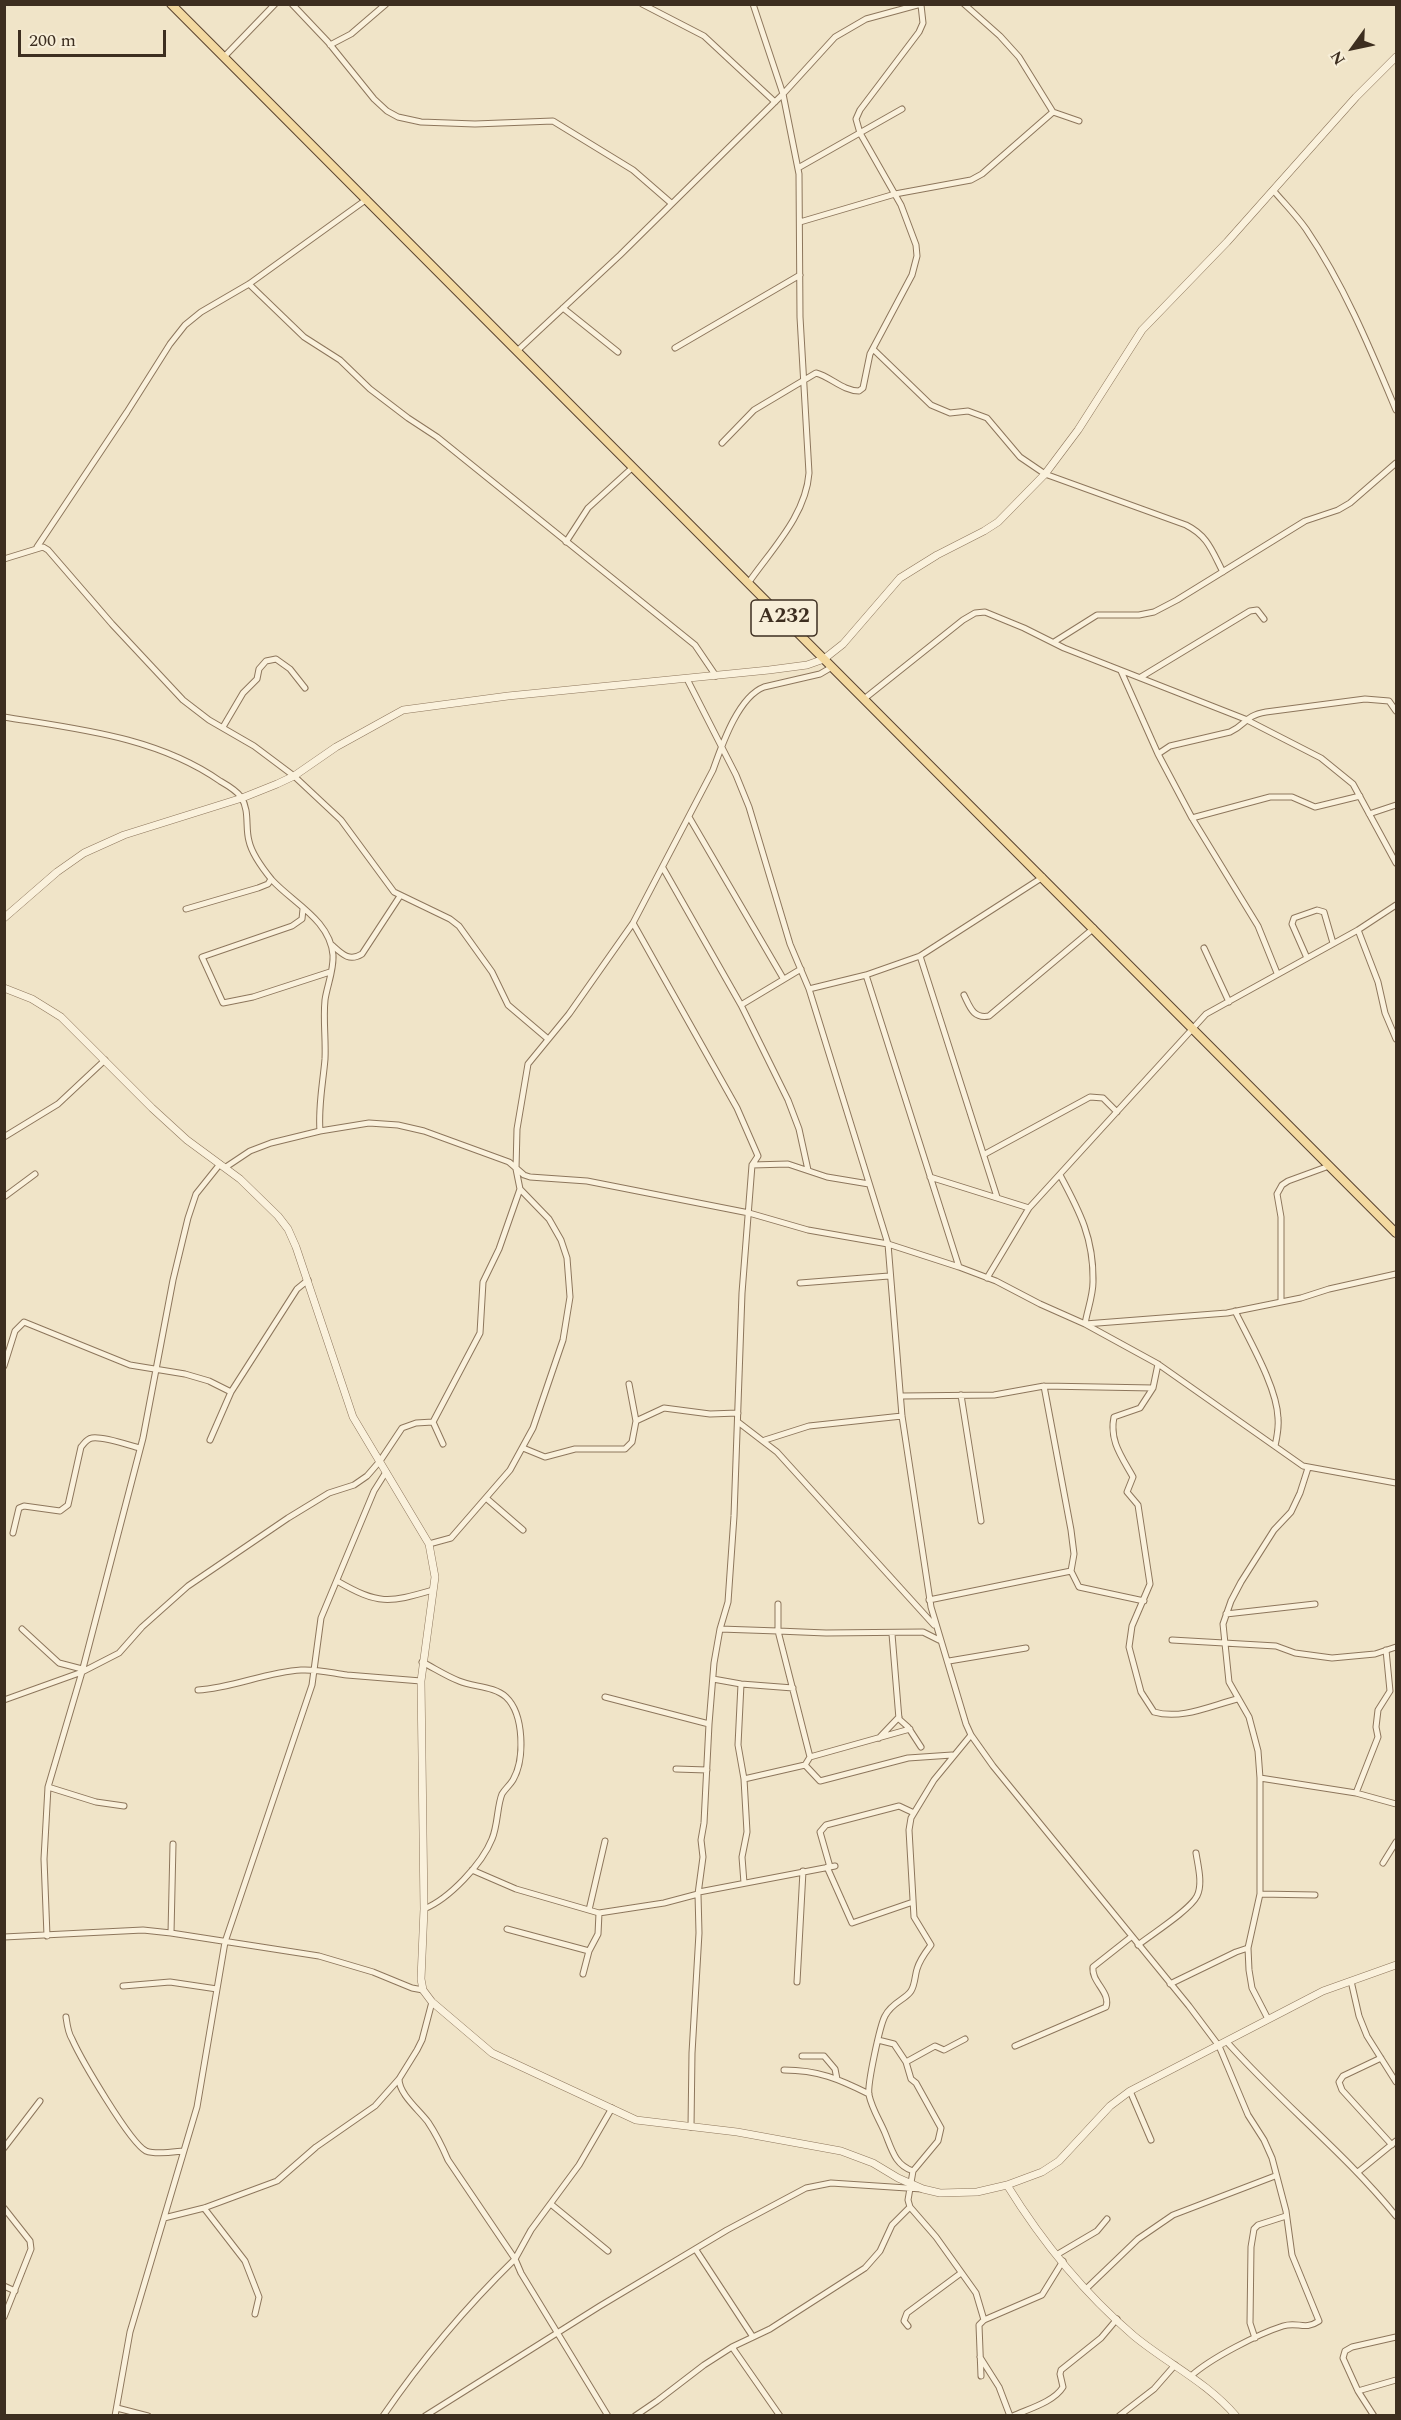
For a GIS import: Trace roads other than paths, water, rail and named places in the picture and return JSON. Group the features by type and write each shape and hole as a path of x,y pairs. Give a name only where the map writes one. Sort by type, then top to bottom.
{"main road":[{"name":"A232","path":"171,4 1396,1233"}],"street":[{"path":"224,57 275,4"},
{"path":"292,4 330,45 374,99 398,117 421,122 475,124 553,121 633,170 671,203"},
{"path":"330,45 351,34 386,4"},
{"path":"642,4 704,36 775,102"},
{"path":"749,582 796,514 808,487 798,168 783,94 753,4"},
{"path":"516,351 620,255 783,94 835,37 866,19 921,4 923,23 919,32 860,110 856,119 860,133 895,194 916,245 917,256 912,275 870,354 863,388 859,391 852,391 816,373 754,410 722,443"},
{"path":"964,4 1000,36 1019,57 1053,112 1079,121"},
{"path":"4,918 57,872 84,853 124,835 242,798 294,776 336,747 403,710 508,696 807,665 824,659 843,644 900,578 998,522 1045,474 1078,430 1142,330 1356,97 1396,57"},
{"path":"798,168 902,109"},
{"path":"800,222 895,194 971,180 982,174 1053,112"},
{"path":"1273,190 1304,227 1331,268 1355,314 1396,410"},
{"path":"37,548 185,325 201,312 249,284 367,199"},
{"path":"675,348 800,275"},
{"path":"249,284 304,337 340,360 370,390 437,437 695,645 716,676"},
{"path":"563,308 618,352"},
{"path":"873,349 931,405 951,413 968,411 987,418 1020,458 1045,474 1198,531 1205,537 1223,572"},
{"path":"1054,642 1097,615 1139,615 1154,612 1305,520 1338,510 1350,503 1396,463"},
{"path":"566,542 588,508 633,467"},
{"path":"4,559 37,548 43,547 48,550 111,624 183,700 196,711 254,746 294,776 341,820 385,880 400,896 450,919 459,926 492,972 508,1005 548,1039"},
{"path":"1141,677 1250,611 1257,610 1264,619"},
{"path":"864,699 963,620 975,613 985,612 1064,648 1245,719 1333,766 1353,784 1396,863"},
{"path":"223,727 243,693 257,679 259,669 266,661 276,659 290,669 305,688"},
{"path":"433,1422 480,1333 483,1282 499,1249 520,1190 516,1169 517,1129 528,1064 569,1014 633,923 713,770 721,746 746,700 755,690 820,674 832,666"},
{"path":"1121,671 1158,754 1192,818 1258,926 1277,973"},
{"path":"687,679 749,807 790,944 809,989 888,1244 902,1416 929,1600 939,1640 949,1661 959,1703 971,1735 993,1766 1219,2046 1248,2115 1264,2139 1272,2158 1286,2216 1292,2255 1319,2321 1306,2327 1285,2325 1255,2338 1204,2366 1191,2376"},
{"path":"1158,754 1170,746 1230,732 1253,714 1365,699 1389,700 1396,711"},
{"path":"4,717 150,745 174,754 211,774 242,798 248,818 249,842 254,854 271,879 322,928 333,956 323,1016 325,1058 319,1112 320,1131"},
{"path":"1192,818 1270,797 1292,797 1315,807 1360,796"},
{"path":"1369,814 1396,805"},
{"path":"689,817 783,978"},
{"path":"663,868 741,1005 789,1100 799,1129 808,1170"},
{"path":"809,989 866,975 920,956 1043,877"},
{"path":"186,909 258,888 268,884 271,879"},
{"path":"330,944 346,957 355,958 362,954 400,896"},
{"path":"987,1278 1029,1208 1206,1014 1358,930 1396,904"},
{"path":"303,909 302,919 292,926 202,957 223,1003 253,997 330,972"},
{"path":"1307,958 1292,924 1294,918 1317,910 1324,912 1333,943"},
{"path":"633,923 751,1136 758,1156 752,1165 742,1293 735,1506 728,1602 720,1629 709,1724 692,2033 691,2127"},
{"path":"964,995 974,1014 982,1018 989,1016 1094,928"},
{"path":"1358,930 1378,982 1385,1013 1396,1039"},
{"path":"1204,948 1229,1002"},
{"path":"920,956 997,1197"},
{"path":"741,1005 801,969"},
{"path":"866,975 959,1267"},
{"path":"4,988 32,999 61,1017 161,1116 187,1140 223,1166 278,1216 288,1229 308,1280 347,1401 357,1424 429,1544 435,1577 421,1681 424,1909 421,1979 423,1990 432,2002 492,2053 636,2120 737,2132 841,2151 873,2163 909,2186"},
{"path":"4,1137 58,1104 105,1060"},
{"path":"985,1154 1090,1096 1103,1098 1117,1112"},
{"path":"47,1936 44,1858 48,1787 82,1670 140,1448 172,1280 188,1218 196,1194 223,1166 250,1151 320,1131 369,1123 398,1125 424,1131 509,1162 530,1177 587,1181 749,1213 808,1230 888,1244 987,1278 1085,1324 1158,1364 1308,1468 1396,1483"},
{"path":"752,1165 788,1164 827,1177 869,1184"},
{"path":"1281,1301 1281,1217 1277,1194 1282,1185 1288,1181 1329,1166"},
{"path":"4,1197 35,1174"},
{"path":"1060,1174 1084,1219 1091,1245 1093,1283 1085,1324"},
{"path":"930,1177 1029,1208"},
{"path":"429,1544 451,1538 510,1470 523,1448 539,1410 562,1340 569,1308 570,1281 567,1258 558,1235 545,1214 520,1190"},
{"path":"1085,1324 1235,1311 1396,1274"},
{"path":"800,1283 889,1276"},
{"path":"210,1440 231,1392 297,1289 308,1280"},
{"path":"1235,1311 1266,1374 1275,1401 1278,1419 1275,1446"},
{"path":"4,1366 15,1331 24,1322 130,1365 185,1374 209,1381 231,1392"},
{"path":"1158,1364 1154,1388 1140,1408 1114,1417 1113,1422 1113,1440 1132,1477 1127,1492 1138,1505 1150,1584 1132,1626 1129,1647 1140,1692 1154,1712 1165,1716 1192,1712 1237,1700"},
{"path":"523,1448 544,1457 575,1449 626,1449 632,1443 636,1421 629,1384"},
{"path":"902,1396 994,1395 1044,1386 1154,1388"},
{"path":"1044,1386 1071,1530 1074,1554 1071,1571 1079,1587 1144,1601"},
{"path":"961,1395 981,1521"},
{"path":"636,1421 664,1408 710,1414 738,1413"},
{"path":"765,1440 809,1426 902,1416"},
{"path":"433,1422 443,1444"},
{"path":"4,1700 119,1653 142,1627 188,1586 304,1508 329,1493 354,1485 367,1476 402,1428 416,1423 433,1422"},
{"path":"738,1422 765,1440 935,1626"},
{"path":"13,1533 19,1508 24,1506 60,1511 65,1509 68,1505 81,1448 86,1441 92,1438 101,1439 140,1448"},
{"path":"1268,2019 1252,1988 1248,1948 1260,1894 1260,1778 1255,1732 1229,1682 1223,1624 1241,1581 1274,1530 1291,1512 1308,1468"},
{"path":"115,2415 130,2332 197,2107 225,1942 312,1685 321,1618 374,1491 386,1472"},
{"path":"486,1498 523,1530"},
{"path":"929,1600 1071,1571"},
{"path":"338,1581 365,1597 383,1601 433,1590"},
{"path":"778,1604 778,1630 810,1757"},
{"path":"1226,1614 1315,1604"},
{"path":"22,1629 59,1663 82,1670"},
{"path":"720,1629 892,1634 923,1632 939,1640"},
{"path":"892,1634 899,1717 910,1729 921,1748"},
{"path":"1172,1640 1276,1646 1295,1653 1332,1658 1375,1654 1396,1647"},
{"path":"949,1661 1026,1648"},
{"path":"1356,1793 1378,1737 1376,1727 1378,1710 1390,1691 1386,1650"},
{"path":"422,1662 460,1682 493,1690 506,1697 520,1728 521,1747 517,1770 501,1798 493,1838 472,1870 436,1905 424,1909"},
{"path":"198,1690 211,1689 274,1672 314,1669 345,1675 421,1681"},
{"path":"713,1679 741,1684 793,1688"},
{"path":"741,1684 738,1745 744,1779 747,1832 742,1857 744,1883"},
{"path":"605,1697 709,1724"},
{"path":"878,1739 899,1717"},
{"path":"744,1779 805,1765 810,1757 910,1729"},
{"path":"913,2171 902,2168 892,2153 869,2094 869,2076 883,2026 883,2018 894,2003 911,1991 921,1958 931,1945 914,1917 908,1849 909,1830 914,1813 952,1755 971,1735"},
{"path":"805,1765 820,1781 908,1758 952,1755"},
{"path":"676,1769 707,1770"},
{"path":"1260,1778 1356,1793 1396,1804"},
{"path":"48,1787 96,1802 124,1806"},
{"path":"913,1902 852,1923 820,1832 826,1825 899,1806 914,1813"},
{"path":"590,1910 605,1841"},
{"path":"1383,1863 1396,1842"},
{"path":"171,1933 173,1844"},
{"path":"1138,1945 1191,1905 1198,1895 1200,1880 1197,1854"},
{"path":"472,1870 516,1889 598,1913 664,1903 744,1883 831,1867"},
{"path":"796,1982 803,1871"},
{"path":"1260,1894 1315,1895"},
{"path":"583,1974 589,1951 598,1934 598,1913"},
{"path":"507,1929 589,1951"},
{"path":"4,1937 143,1930 171,1933 319,1956 423,1990"},
{"path":"1015,2046 1106,2007 1108,2001 1095,1978 1093,1966 1131,1937"},
{"path":"1170,1984 1248,1948"},
{"path":"424,2415 752,2215 806,2188 831,2183 909,2186 953,2194 977,2192 1007,2185 1042,2172 1059,2161 1110,2106 1130,2091 1323,1991 1396,1965"},
{"path":"1352,1981 1359,2016 1367,2037 1396,2082"},
{"path":"123,1986 170,1982 217,1989"},
{"path":"164,2218 204,2208 277,2181 316,2147 375,2106 399,2079 422,2040 432,2002"},
{"path":"66,2017 72,2040 99,2089 121,2122 144,2149 156,2152 183,2151"},
{"path":"906,2062 935,2046 944,2050 965,2038"},
{"path":"878,2040 894,2044 906,2062 911,2079 916,2083 941,2128 938,2141 913,2171 909,2186 910,2207 936,2237 976,2293 984,2320"},
{"path":"1227,2042 1299,2117 1394,2209 1396,2216"},
{"path":"802,2056 824,2056 835,2069 837,2079"},
{"path":"1358,2172 1394,2143 1342,2090 1338,2082 1343,2076 1381,2058"},
{"path":"784,2070 808,2070 837,2079 869,2094"},
{"path":"399,2079 402,2089 427,2121 441,2143 448,2160 515,2259 557,2333 608,2415"},
{"path":"1130,2091 1151,2140"},
{"path":"4,2148 40,2101"},
{"path":"383,2415 425,2358 479,2295 515,2259 531,2230 552,2205 579,2165 612,2108"},
{"path":"1087,2288 1138,2239 1173,2215 1275,2176"},
{"path":"1007,2185 1021,2208 1063,2261 1116,2319 1133,2335 1191,2376 1236,2415"},
{"path":"552,2205 608,2251"},
{"path":"635,2415 732,2347 770,2330 865,2268 880,2251 892,2224 910,2207"},
{"path":"4,2208 30,2241 31,2249 4,2317"},
{"path":"204,2208 244,2261 259,2297 255,2314"},
{"path":"1255,2338 1250,2323 1251,2247 1254,2229 1258,2225 1286,2216"},
{"path":"1058,2254 1097,2231 1107,2219"},
{"path":"696,2250 753,2337"},
{"path":"981,2376 978,2333 980,2325 984,2320 1042,2295 1063,2261"},
{"path":"908,2326 904,2321 907,2313 961,2273"},
{"path":"4,2286 15,2290"},
{"path":"980,2357 999,2387 1012,2415 1045,2401 1060,2391 1063,2387 1061,2370 1101,2338 1116,2319"},
{"path":"1374,2415 1358,2391 1343,2358 1345,2351 1352,2347 1396,2337"},
{"path":"732,2347 780,2415"},
{"path":"1119,2415 1154,2389 1175,2365"},
{"path":"1358,2391 1396,2380"},
{"path":"117,2408 148,2415"}]}
